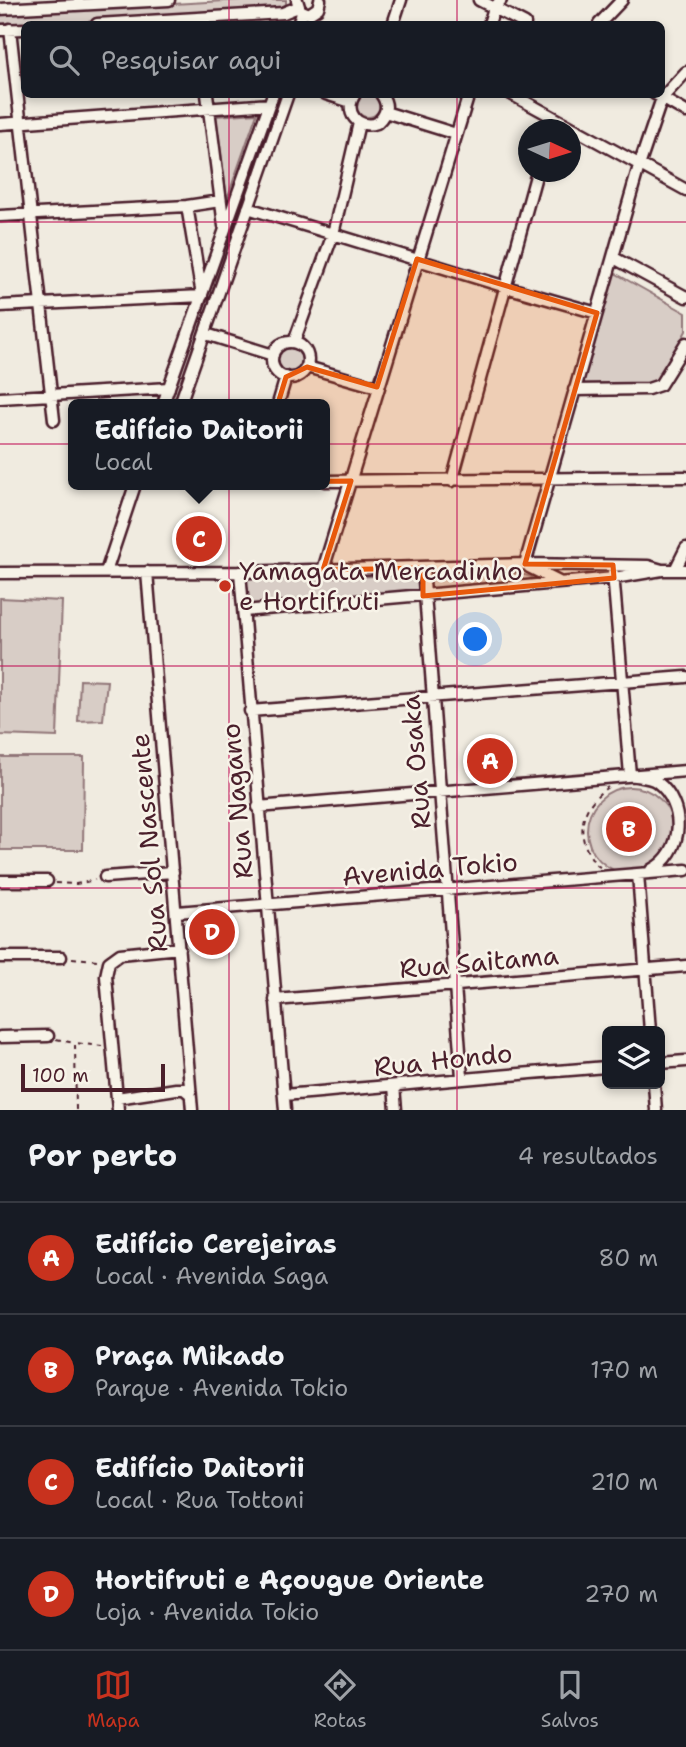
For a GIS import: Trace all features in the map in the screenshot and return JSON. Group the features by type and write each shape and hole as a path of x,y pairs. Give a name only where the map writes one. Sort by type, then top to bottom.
{"street":[{"path":"4,6 169,0"},
{"path":"312,21 320,0"},
{"path":"394,21 401,0"},
{"path":"480,0 498,4 522,21"},
{"path":"602,21 622,0"},
{"path":"490,21 498,4"},
{"path":"207,21 283,13 299,6 309,14 316,11"},
{"path":"5,30 32,214 54,419"},
{"path":"665,90 686,72"},
{"path":"208,98 225,230"},
{"path":"182,399 287,98"},
{"path":"353,98 351,112 359,123 365,125 377,123 386,113 383,98"},
{"path":"323,570 468,98"},
{"path":"518,98 686,190"},
{"path":"525,565 657,98"},
{"path":"662,98 686,112"},
{"path":"0,124 209,109 271,99 165,399"},
{"path":"386,113 456,134"},
{"path":"293,342 333,234 359,123"},
{"path":"452,481 534,182"},
{"path":"0,216 187,206 220,201"},
{"path":"187,206 202,296"},
{"path":"248,208 506,288 597,313"},
{"path":"614,258 686,297"},
{"path":"0,306 202,296 215,306"},
{"path":"206,334 273,355"},
{"path":"293,342 305,349 308,355 307,367 300,375 286,377 276,370 273,355 281,344 293,342"},
{"path":"574,390 654,387 666,379 686,343"},
{"path":"307,367 377,387"},
{"path":"279,399 286,377"},
{"path":"0,398 169,388"},
{"path":"330,481 686,477"},
{"path":"106,572 133,490"},
{"path":"244,611 614,579 662,570 680,570 686,548"},
{"path":"525,565 559,583"},
{"path":"0,573 240,572 525,565 648,566 662,570"},
{"path":"612,565 630,775"},
{"name":"Rua Osaka","path":"423,568 462,1077"},
{"name":"Rua Sol Nascente","path":"147,572 192,1110"},
{"name":"Rua Nagano","path":"240,572 285,1110"},
{"path":"250,711 686,677"},
{"path":"258,807 686,771"},
{"path":"630,775 655,780 668,792 677,807 680,825 671,854 658,867 643,873 650,1026"},
{"name":"Avenida Tokio","path":"177,912 686,870"},
{"path":"105,877 173,872"},
{"path":"0,881 47,881"},
{"path":"118,1110 106,976 109,961 120,954 180,948"},
{"path":"0,957 61,957"},
{"name":"Rua Saitama","path":"275,1000 686,966"},
{"path":"0,1037 48,1037"},
{"path":"665,1063 686,1061"},
{"name":"Rua Hondo","path":"284,1095 394,1086 462,1077 602,1067"},
{"path":"394,1086 396,1110"},
{"path":"117,1098 176,1089 184,1089 190,1094"},
{"path":"654,1089 656,1110"}],"path":[{"path":"602,869 595,864 583,843 581,826 586,810 595,796 607,788"},
{"path":"47,881 76,884 105,877"},
{"path":"61,957 109,961"},
{"path":"48,1037 75,1043 113,1046"},
{"path":"75,1043 76,1110"}],"highlighted area":[{"path":"417,259 597,313 525,564 613,565 614,578 423,596 423,568 323,570 351,481 254,482 286,377 307,367 377,387"}],"shaded area":[{"path":"242,0 286,0 286,5 276,10 97,21 21,21 21,26 0,27 0,14"},
{"path":"273,98 282,98 177,399 168,399"},
{"path":"358,98 379,100 377,114 368,117 359,114 356,105"},
{"path":"257,113 227,199 216,116"},
{"path":"613,272 686,313 686,331 664,371 653,383 580,384"},
{"path":"291,347 300,351 304,360 300,369 291,373 282,369 278,360 282,351"},
{"path":"517,573 539,579 246,607 244,579"},
{"path":"0,598 62,601 57,737 0,735"},
{"path":"80,680 107,681 103,720 78,721"},
{"path":"0,757 84,757 83,850 0,850"},
{"path":"630,787 654,794 666,806 673,830 666,854 654,866 630,873 606,866 594,854 587,830 594,806 606,794"}],"place":[{"name":"Edifício Daitorii","path":"199,539"},
{"name":"Yamagata Mercadinho e Hortifruti","path":"225,586"},
{"name":"Edifício Cerejeiras","path":"490,761"},
{"name":"Praça Mikado","path":"629,829"},
{"name":"Hortifruti e Açougue Oriente","path":"212,932"}]}
